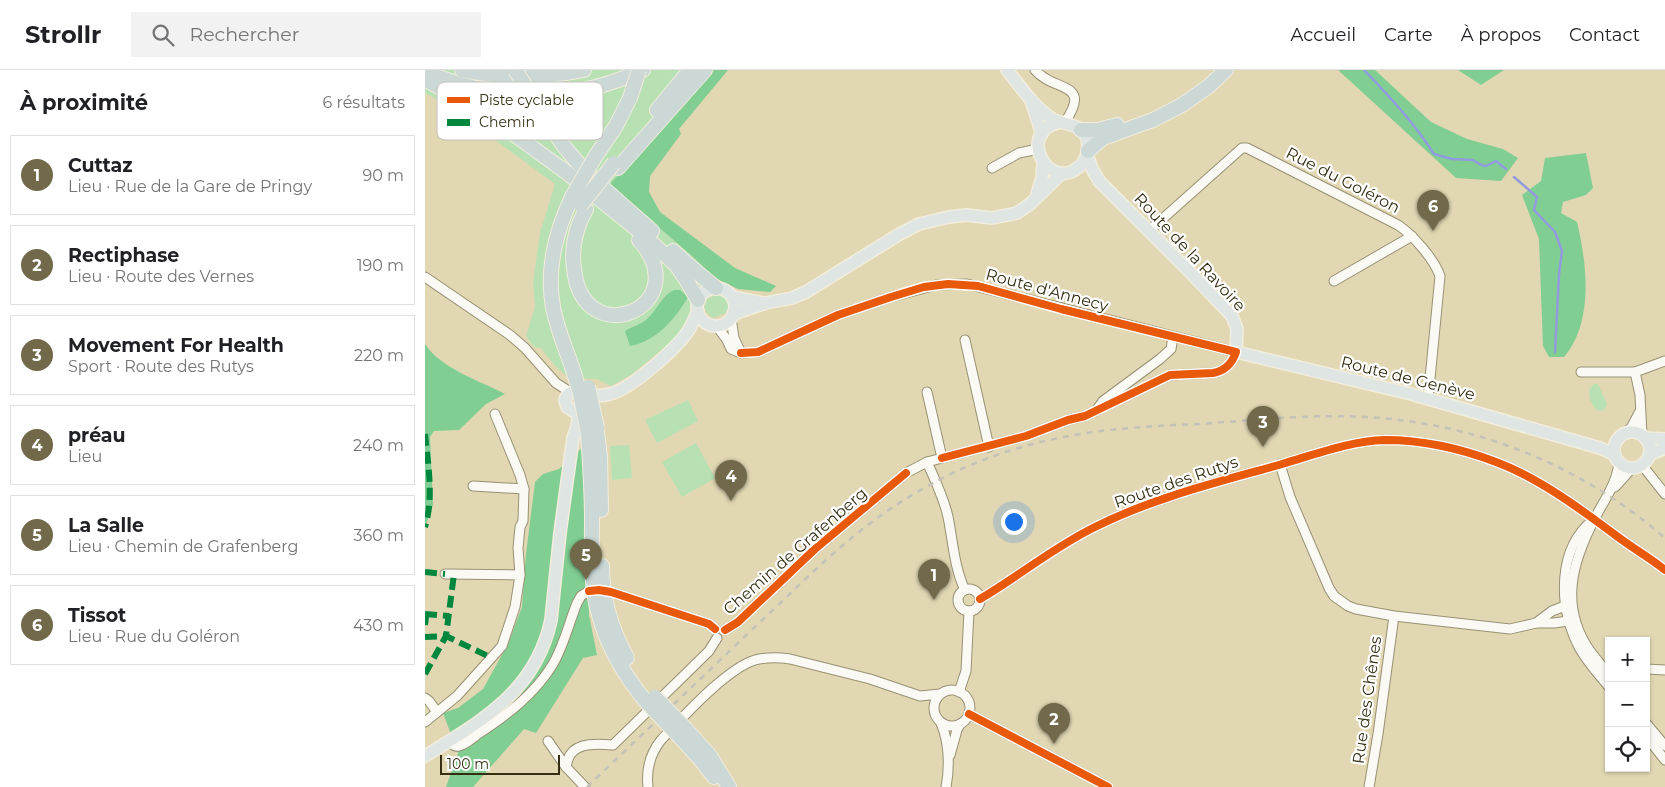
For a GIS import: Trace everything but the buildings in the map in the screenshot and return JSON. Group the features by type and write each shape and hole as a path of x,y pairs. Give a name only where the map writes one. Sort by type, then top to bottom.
{"highway":[{"path":"462,70 505,76 535,77 584,70"},
{"path":"515,70 523,82"},
{"path":"616,166 690,70"},
{"path":"705,70 616,166 597,182 580,204 556,240 551,283 556,321 578,371 580,393 592,430 601,491 601,571 615,633 630,664 652,700 682,732 710,756 726,787"},
{"path":"1079,128 1106,128 1154,113 1183,98 1217,70"},
{"path":"1087,152 1103,138 1153,120 1182,106 1209,86 1225,70"},
{"path":"425,71 452,82"},
{"path":"603,84 639,73"},
{"path":"612,210 646,248 652,258 656,277 653,291 644,304 636,311 616,316 600,312 582,297 576,281 573,262 574,245 580,220 580,204 595,157 616,126 630,98 639,73"},
{"path":"425,79 437,86"},
{"path":"523,140 567,172 639,231 676,266 685,278 698,305"},
{"path":"560,140 567,151 591,176 716,288"}],"main road":[{"path":"1007,70 1030,99 1049,116 1079,128"},
{"path":"1030,99 1042,134"},
{"path":"1037,196 1042,178 1043,162 1038,149 1039,142 1042,134 1052,125 1063,122"},
{"name":"Route de la Ravoire","path":"1079,128 1087,141 1087,152 1092,169 1100,182 1150,230 1231,316 1237,329 1236,352"},
{"path":"678,343 703,328 722,324 732,316 766,303 785,300 806,292 919,224 939,218 956,216 991,218 1012,215 1024,210 1037,196 1067,172 1081,164 1087,152"},
{"name":"Route de la Ravoire","path":"1043,162 1053,170 1067,172 1100,182"},
{"path":"425,756 491,713 515,691 533,667 545,644 552,614 561,525 573,438 577,427 575,401 623,390 641,376 678,343 689,329 704,293 716,288 725,290 732,296 766,303"},
{"path":"732,296 734,303 732,316"},
{"path":"698,305 703,320 715,325"},
{"name":"Route de Genève","path":"1236,352 1428,398 1605,449 1626,466 1637,466"},
{"name":"Route de Genève","path":"1571,439 1605,440 1632,432 1665,439"},
{"path":"1617,458 1615,446 1621,436"},
{"path":"1644,436 1650,446 1649,455"},
{"path":"1637,466 1649,455 1665,448"}],"street":[{"path":"1035,70 1038,75 1073,92 1075,100 1073,107 1063,122"},
{"path":"1073,107 1079,128"},
{"name":"Rue du Goléron","path":"1150,230 1242,148 1247,148 1398,225 1412,236 1437,268 1440,276 1428,398"},
{"path":"992,168 1019,153 1038,149"},
{"path":"1335,281 1412,236"},
{"path":"425,278 510,335 525,348 575,401"},
{"name":"Route d'Annecy","path":"741,353 758,352 838,315 891,297 924,287 949,284 978,286 1061,309 1236,352"},
{"path":"732,316 734,338 741,353"},
{"path":"715,325 727,340 731,349 741,353"},
{"path":"1096,411 1103,401 1171,349 1173,336"},
{"path":"965,340 989,446"},
{"name":"Chemin de Grafenberg","path":"611,592 709,624 721,639 724,638 725,630 738,622 815,549 905,473 927,462 1026,436 1096,411 1170,375 1220,372 1229,365 1236,352"},
{"path":"1581,372 1635,372 1665,362"},
{"path":"1635,372 1640,395 1640,411 1644,436"},
{"path":"927,392 942,458"},
{"path":"1621,436 1631,428 1640,411"},
{"path":"425,722 457,696 503,646 515,607 520,575 518,548 520,527 523,521 524,489 495,414"},
{"name":"Route des Rutys","path":"980,598 1004,585 1053,550 1095,527 1137,508 1211,483 1347,445 1371,441 1407,441 1430,444 1466,452 1516,470 1595,519 1665,570"},
{"path":"1605,671 1577,645 1564,587 1566,568 1571,552 1583,528 1595,519 1611,491 1618,472 1617,458"},
{"path":"927,462 948,516 959,577 965,590"},
{"name":"Rue des Chênes","path":"1281,464 1290,497 1330,591 1340,601 1356,609 1394,616 1510,629 1536,623 1572,621"},
{"path":"1611,491 1637,466 1665,494"},
{"path":"473,486 524,489"},
{"path":"445,574 520,575"},
{"path":"971,589 976,591 980,598 978,606 974,610 969,611 962,609 958,601 960,594 965,590 971,589"},
{"path":"449,741 453,745 458,746 466,743 497,722 525,698 552,666 559,654 577,603 581,596 589,591"},
{"name":"Rue des Chênes","path":"1536,623 1552,611 1568,605"},
{"path":"959,692 966,671 969,611"},
{"name":"Rue des Chênes","path":"1369,787 1394,616"},
{"path":"566,767 569,755 581,746 613,745 709,651 716,634"},
{"path":"648,787 647,770 661,740 727,676 754,660 778,657 870,679 920,696 940,694 949,690 959,692 965,696 970,708 969,714 960,724 955,736 948,765"},
{"path":"1650,669 1665,670"},
{"path":"934,710 935,701 940,694"},
{"path":"920,696 934,710 947,740 948,765 946,787"},
{"path":"425,698 437,712"},
{"path":"969,714 1109,787"},
{"path":"941,723 951,726 960,724"},
{"path":"1649,727 1665,746"},
{"path":"548,741 566,767 582,784"},
{"path":"1650,741 1665,760"}],"green space":[{"path":"425,70 714,70 609,185 715,278 693,298 690,323 677,337 632,374 611,386 597,379 569,378 556,367 541,348 534,347 526,336 535,307 533,282 540,233 555,184 495,140 603,140 603,82 437,82 437,99 425,93"},
{"path":"714,70 728,70 679,129 681,134 650,176 649,192 660,212 735,268 776,286 770,292 738,289 715,278 609,185"},
{"path":"1338,70 1375,70 1431,122 1467,139 1503,149 1518,158 1501,181 1456,178"},
{"path":"1458,70 1504,70 1481,85"},
{"path":"1586,153 1593,188 1586,195 1563,202 1561,213 1577,222 1581,238 1585,274 1584,310 1574,343 1564,357 1549,357 1543,346 1539,239 1522,195 1541,181 1545,158"},
{"path":"674,290 680,290 688,297 678,313 657,334 639,344 630,346 625,331 646,320 666,296"},
{"path":"716,295 726,300 728,312 712,318 704,309 707,299"},
{"path":"425,344 432,353 450,367 505,394 486,404 459,430 434,431 430,437 433,505 425,527"},
{"path":"1594,384 1598,384 1607,404 1602,411 1596,410 1590,400 1589,390"},
{"path":"688,400 698,421 657,443 645,420"},
{"path":"696,443 715,478 682,497 662,462"},
{"path":"629,445 632,478 612,480 610,446"},
{"path":"584,446 589,615 597,655 583,658 536,733 524,729 473,787 446,787 458,753 443,713 458,708 483,689 508,644 522,607 526,554 535,482 543,474 559,469"}],"waterway":[{"path":"1364,70 1401,110 1434,154 1452,159 1473,160 1486,166 1496,161 1506,169"},
{"path":"1514,177 1537,197 1534,210 1555,232 1562,251 1555,352"}],"railway":[{"path":"587,787 813,572 872,522 892,507 931,484 968,466 1005,452 1044,441 1114,429 1283,418 1345,416 1407,421 1448,428 1526,453 1563,470 1599,490 1633,512 1665,538"}],"marked path":[{"path":"425,434 430,493 425,527"},
{"path":"425,572 445,574"},
{"path":"425,674 446,636 454,574"},
{"path":"425,625 427,609"},
{"path":"425,614 449,616"},
{"path":"425,637 446,636 492,658"}],"cycle path":[{"path":"741,353 758,352 838,315 891,297 924,287 948,284 978,286 1061,309 1236,352 1232,360 1221,371 1170,375 1085,416 1068,420 1026,436 942,458"},
{"path":"980,599 1080,535 1118,516 1187,491 1333,449 1385,440 1399,440 1456,449 1483,457 1512,469 1560,495 1665,570"},
{"path":"725,630 738,622 815,549 906,473"},
{"path":"589,591 611,592 709,624 715,629"},
{"path":"969,714 1108,787"}],"place":[{"name":"Tissot","path":"1433,231"},
{"name":"Movement For Health","path":"1263,447"},
{"name":"préau","path":"731,501"},
{"name":"La Salle","path":"586,580"},
{"name":"Cuttaz","path":"934,600"},
{"name":"Rectiphase","path":"1054,744"}]}
